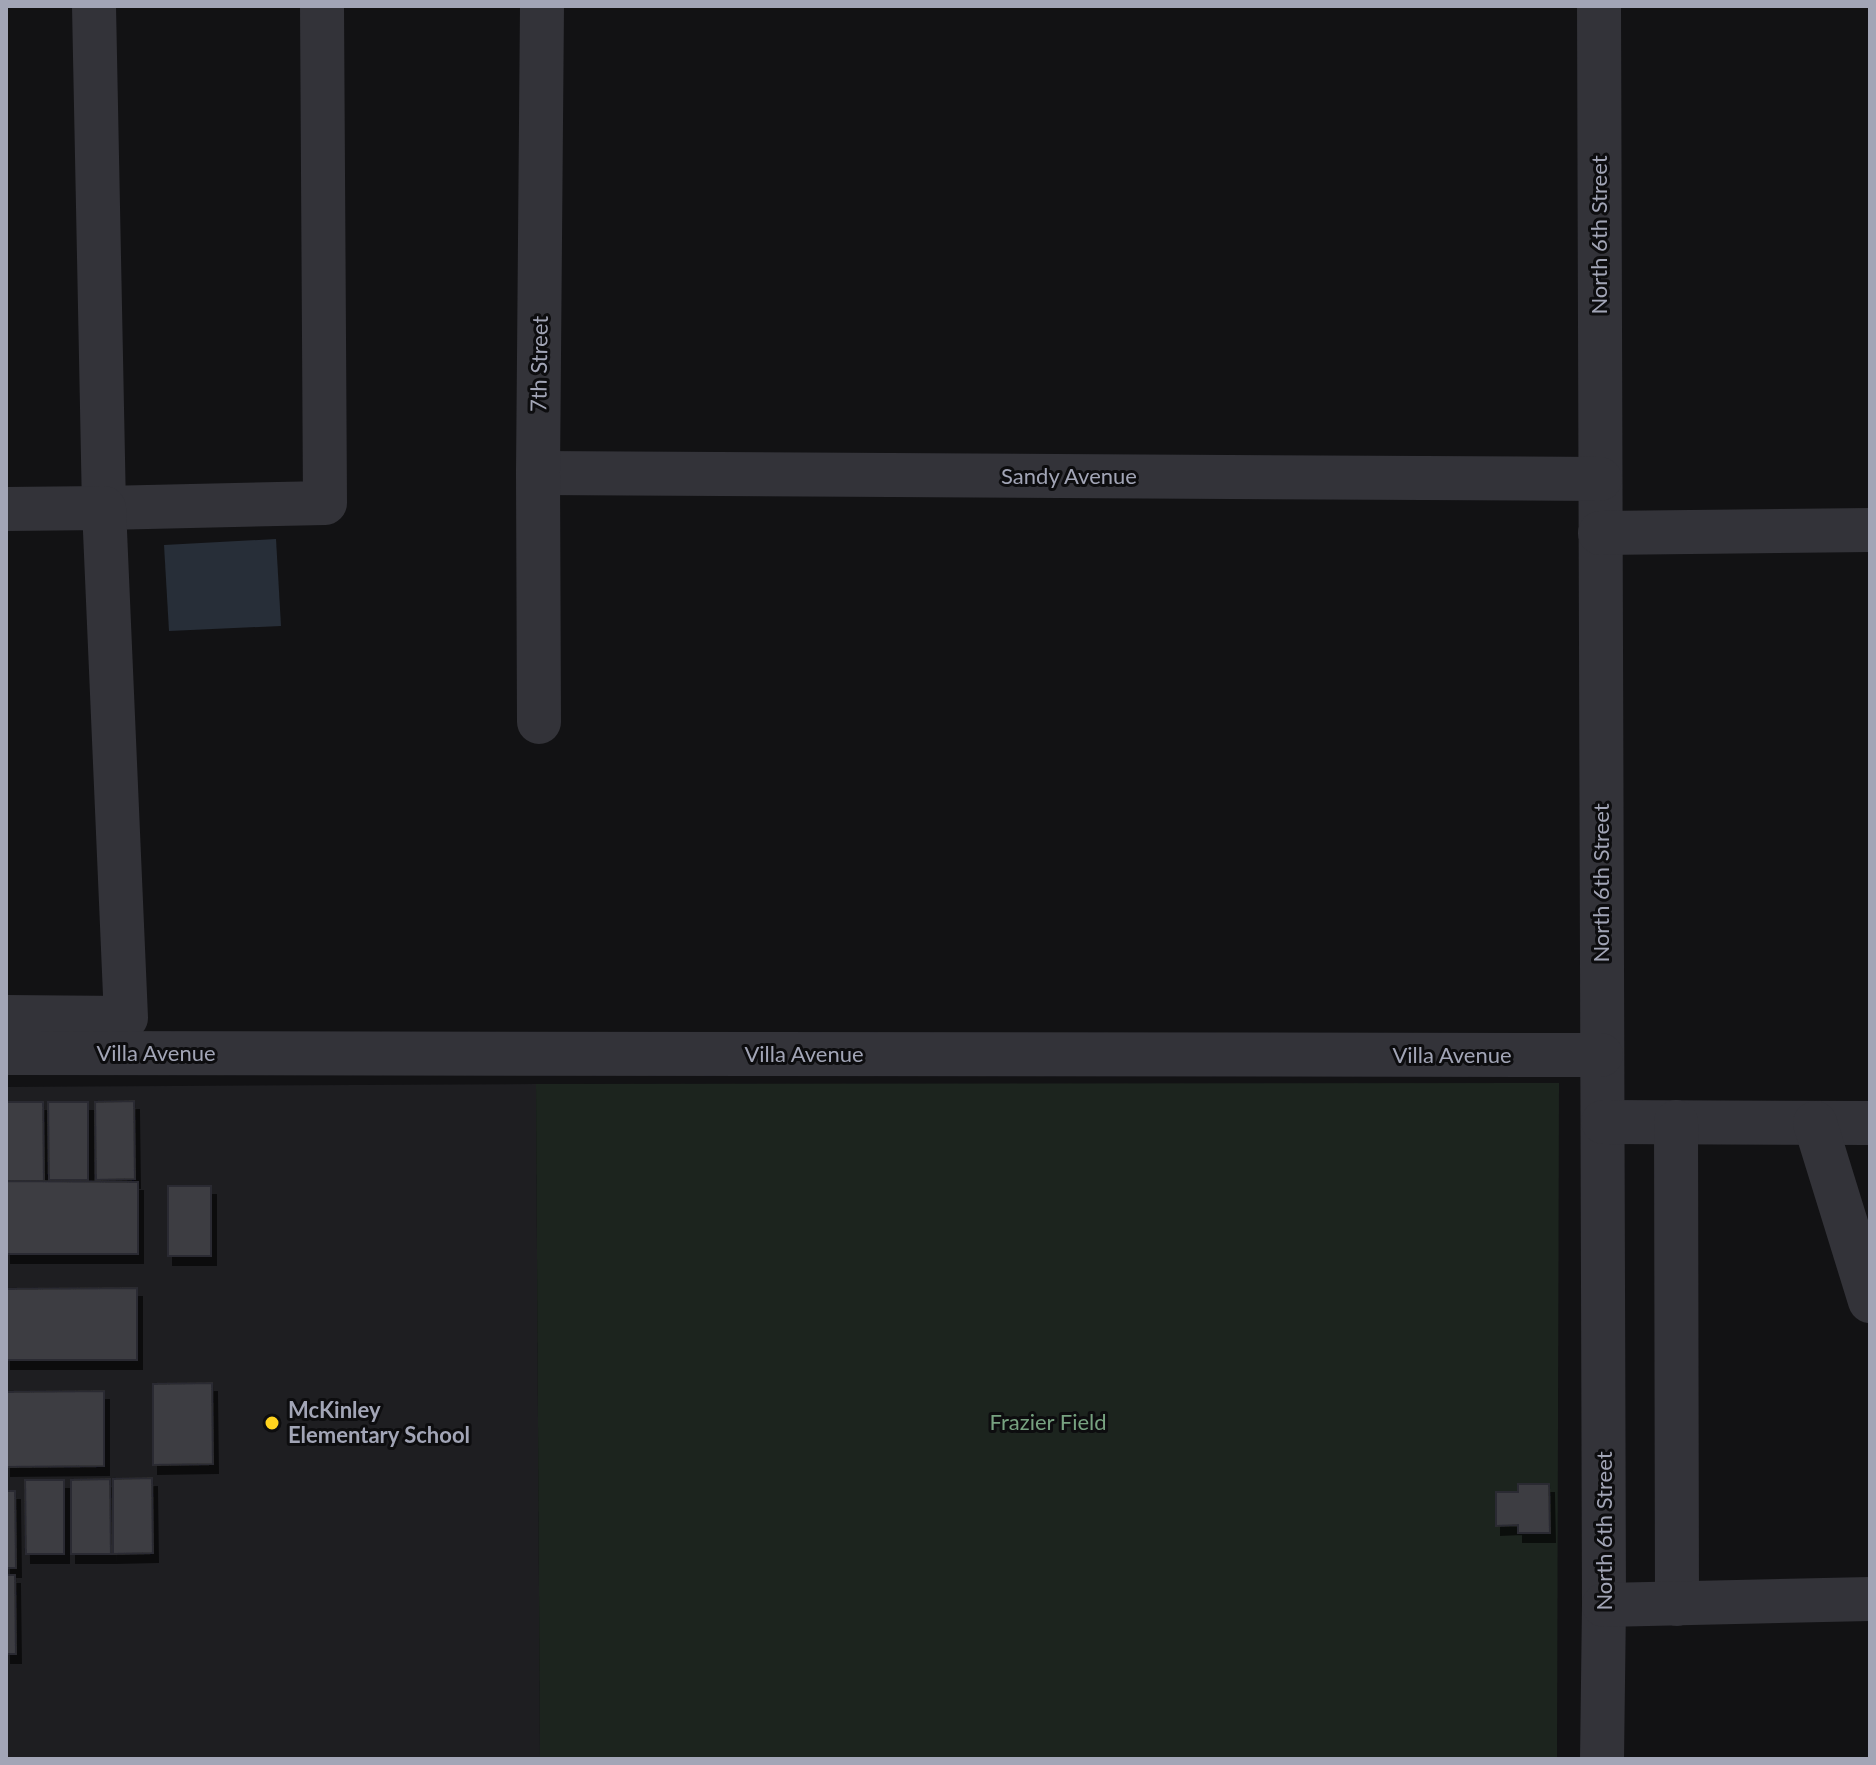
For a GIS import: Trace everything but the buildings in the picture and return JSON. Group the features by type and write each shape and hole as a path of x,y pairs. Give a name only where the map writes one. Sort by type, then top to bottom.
{"street":[{"path":"6,1017 126,1018 104,508 94,6"},
{"path":"6,509 325,503 322,6"},
{"name":"7th Street","path":"539,722 542,6"},
{"name":"North 6th Street","path":"1599,6 1602,1759"},
{"name":"Sandy Avenue","path":"538,473 1600,479"},
{"path":"1600,533 1870,530"},
{"name":"Villa Avenue","path":"6,1053 1601,1055"},
{"path":"1603,1122 1870,1123"},
{"path":"1676,1122 1677,1604"},
{"path":"1815,1123 1870,1301"},
{"path":"1604,1605 1870,1599"}],"shaded area":[{"path":"276,539 281,626 169,631 164,545"},
{"name":"McKinley Elementary School","path":"536,1084 540,1759 6,1759 6,1087"}],"green space":[{"name":"Frazier Field","path":"1559,1083 1557,1759 540,1759 536,1084"}],"place":[{"name":"McKinley Elementary School","path":"272,1423"}]}
